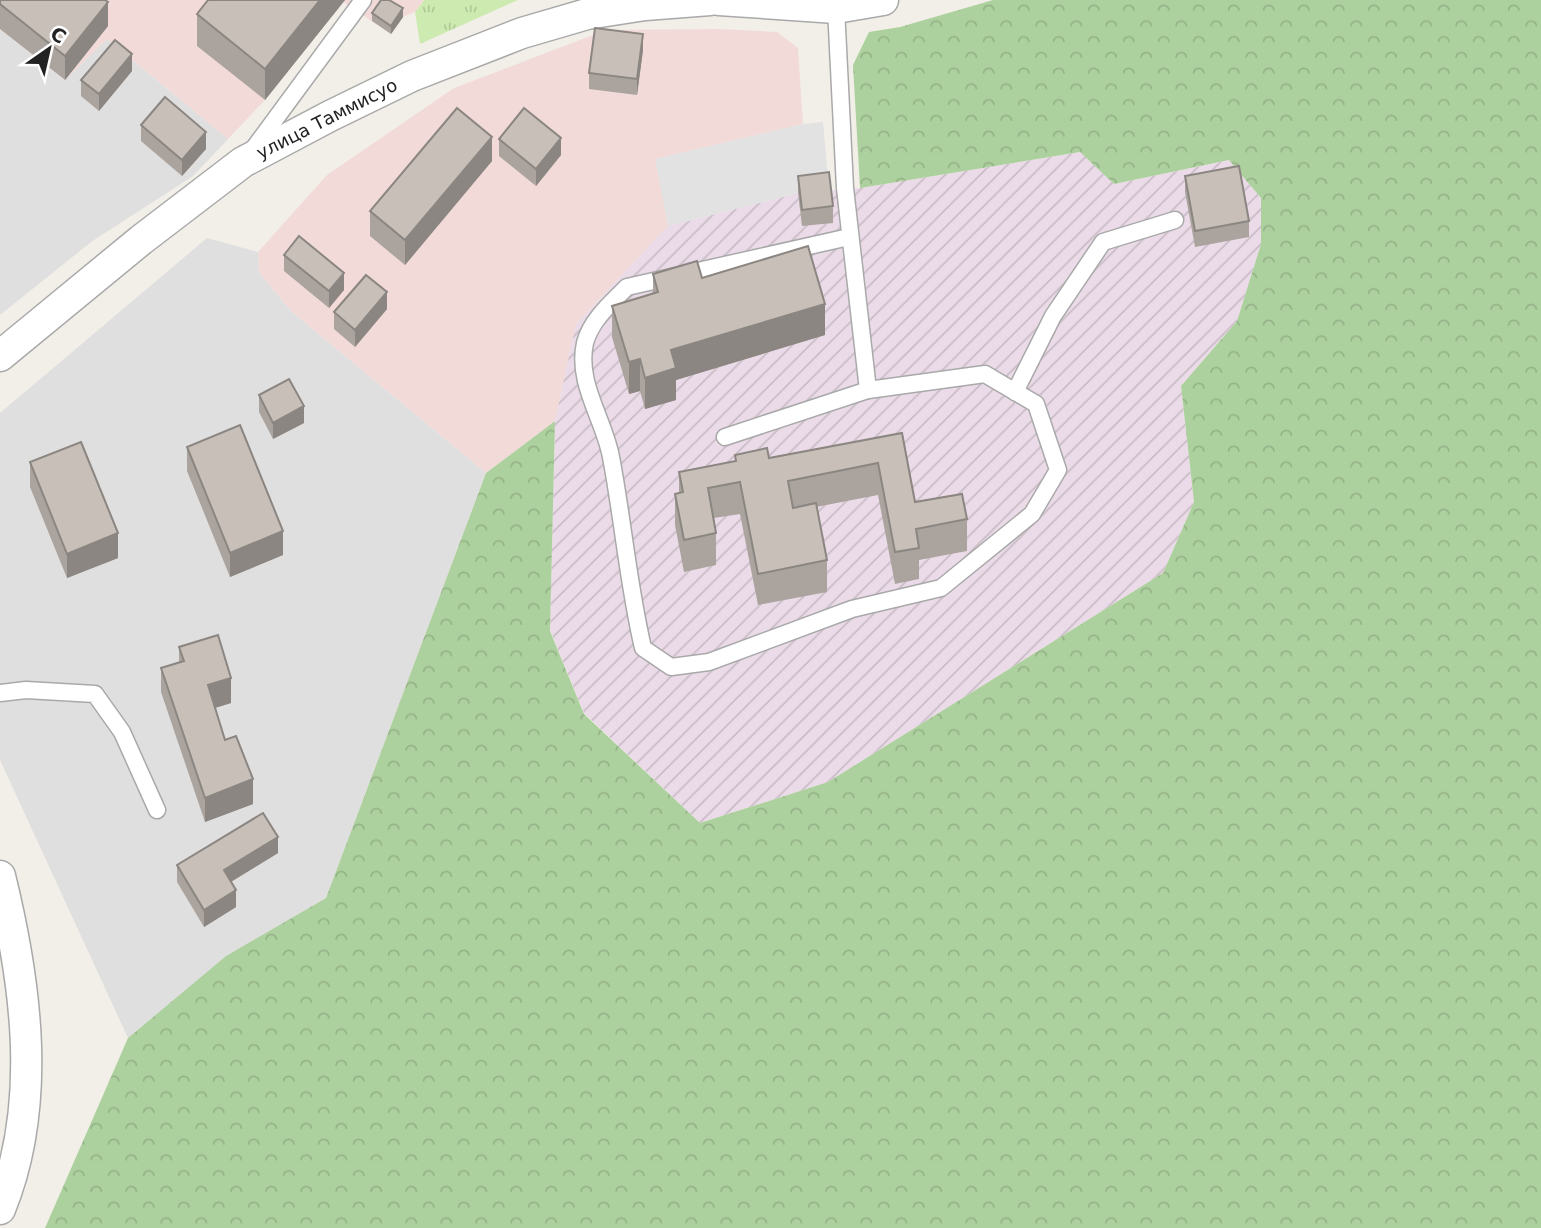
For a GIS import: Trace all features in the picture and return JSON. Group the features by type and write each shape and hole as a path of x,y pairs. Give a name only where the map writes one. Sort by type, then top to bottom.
{"street":[{"name":"улица Таммисуо","path":"0,356 141,240 243,162 412,76 522,33 587,14 645,5 709,0"},
{"path":"719,0 836,8 883,0"},
{"path":"0,876 21,988 27,1062 21,1128 0,1209"}],"lane":[{"path":"243,162 363,0"},
{"path":"836,8 838,96 849,237 868,390"},
{"path":"1015,392 1053,316 1103,242 1175,220"},
{"path":"725,437 868,390 985,374 1036,404 1058,470 1032,514 942,587 852,608 709,662 671,667 643,648 631,597 611,454 585,379 585,342 601,313 626,287 849,237"},
{"path":"0,693 26,690 95,694 122,732 157,810"}],"shaded area":[{"path":"0,0 424,0 415,12 403,17 391,34 343,2 265,100 228,139 107,39 65,80 0,29"},
{"path":"0,29 64,80 107,39 228,139 193,176 91,242 0,315"},
{"path":"719,29 777,32 798,48 803,124 656,159 668,226 576,324 555,421 486,473 291,311 259,272 258,252 327,175 454,88 606,30"},
{"path":"823,122 829,189 798,193 668,226 655,159 803,124"},
{"path":"1081,152 1114,184 1230,160 1261,198 1261,244 1237,321 1181,386 1194,502 1163,573 828,782 700,823 584,713 550,630 555,421 576,324 668,226 798,193 860,188"},
{"path":"207,238 258,252 259,272 291,311 486,473 326,898 226,956 128,1038 0,760 0,413"}],"green space":[{"path":"424,0 518,0 420,44 415,12"},
{"path":"993,0 1541,0 1541,1228 45,1228 128,1038 226,956 326,898 486,473 555,421 550,631 584,714 700,823 828,782 1163,573 1194,502 1181,386 1237,321 1261,244 1261,198 1229,160 1114,184 1080,152 860,188 853,65 869,32 900,27"}],"building":[{"path":"0,0 108,2 65,56 0,4"},
{"path":"208,0 320,0 265,69 197,14"},
{"path":"381,0 389,0 403,8 391,26 372,13"},
{"path":"595,28 643,34 637,79 589,73"},
{"path":"115,40 132,54 99,94 81,80"},
{"path":"165,97 206,132 182,160 141,125"},
{"path":"457,108 492,137 405,240 370,211"},
{"path":"524,108 561,138 536,169 499,139"},
{"path":"1239,166 1249,221 1195,231 1185,176"},
{"path":"829,172 833,206 802,210 798,176"},
{"path":"299,236 344,273 329,291 284,255"},
{"path":"808,246 825,304 671,350 676,368 645,378 640,359 629,362 612,306 658,292 653,274 697,261 702,278"},
{"path":"366,275 387,292 355,330 334,312"},
{"path":"289,379 304,406 273,423 259,395"},
{"path":"240,425 283,531 230,553 187,447"},
{"path":"902,433 915,502 962,494 967,519 916,529 919,548 895,552 878,463 788,481 793,508 816,503 827,560 758,574 740,482 708,488 716,533 684,540 675,494 683,492 679,472 736,461 735,455 767,448 769,458"},
{"path":"81,442 118,533 67,554 30,462"},
{"path":"218,635 231,678 208,685 225,740 236,736 253,779 205,798 161,668 184,661 179,647"},
{"path":"263,813 278,837 224,870 236,890 204,910 177,865"}]}
